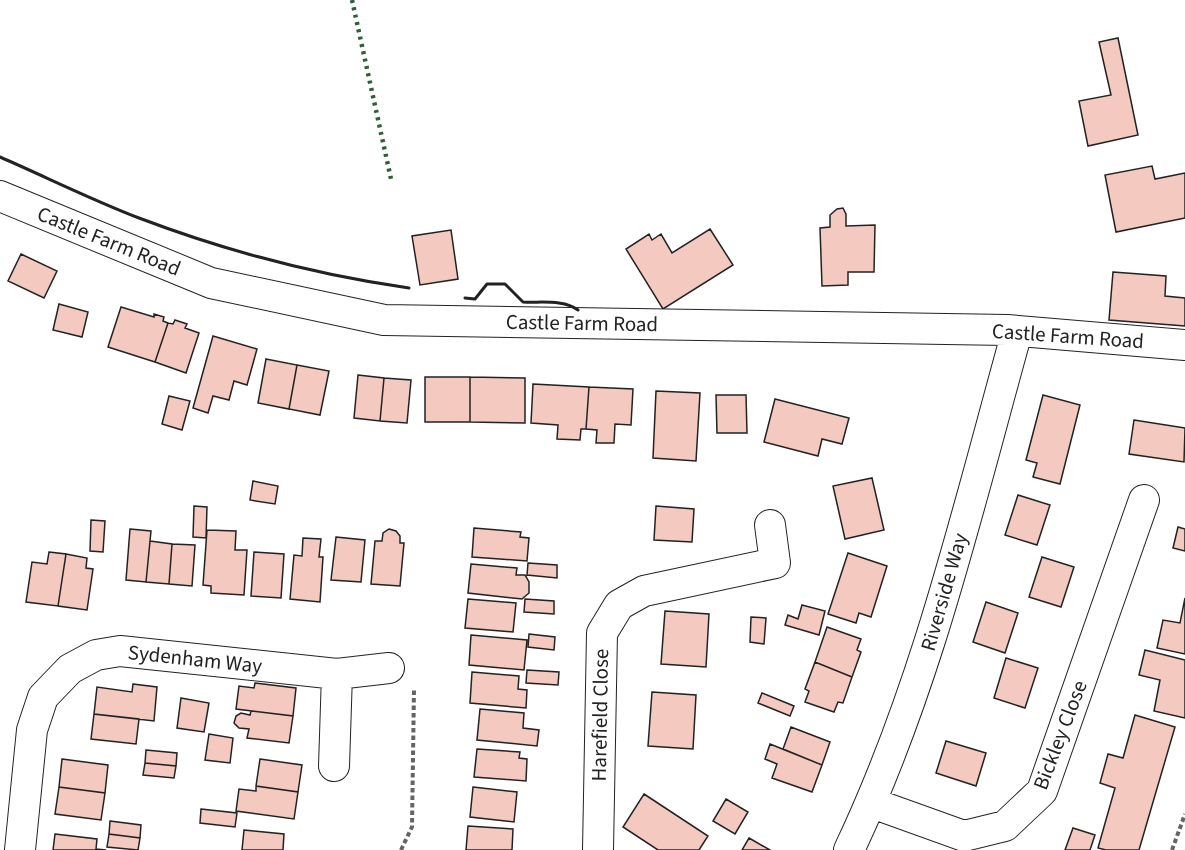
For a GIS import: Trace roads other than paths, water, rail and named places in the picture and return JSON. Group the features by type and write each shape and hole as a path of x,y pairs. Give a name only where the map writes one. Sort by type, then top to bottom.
{"street":[{"name":"Castle Farm Road","path":"0,196 211,283 384,320 1007,330 1185,345"},
{"name":"Riverside Way","path":"849,850 872,803 933,636 1015,339 1007,330"},
{"name":"Bickley Close","path":"872,803 964,836 1005,826 1042,791 1144,500"},
{"name":"Harefield Close","path":"598,850 602,633 620,605 644,591 775,563 770,525"},
{"name":"Sydenham Way","path":"20,850 32,730 43,697 70,669 96,655 120,651 337,674 389,668"},
{"path":"334,766 337,674"}]}
